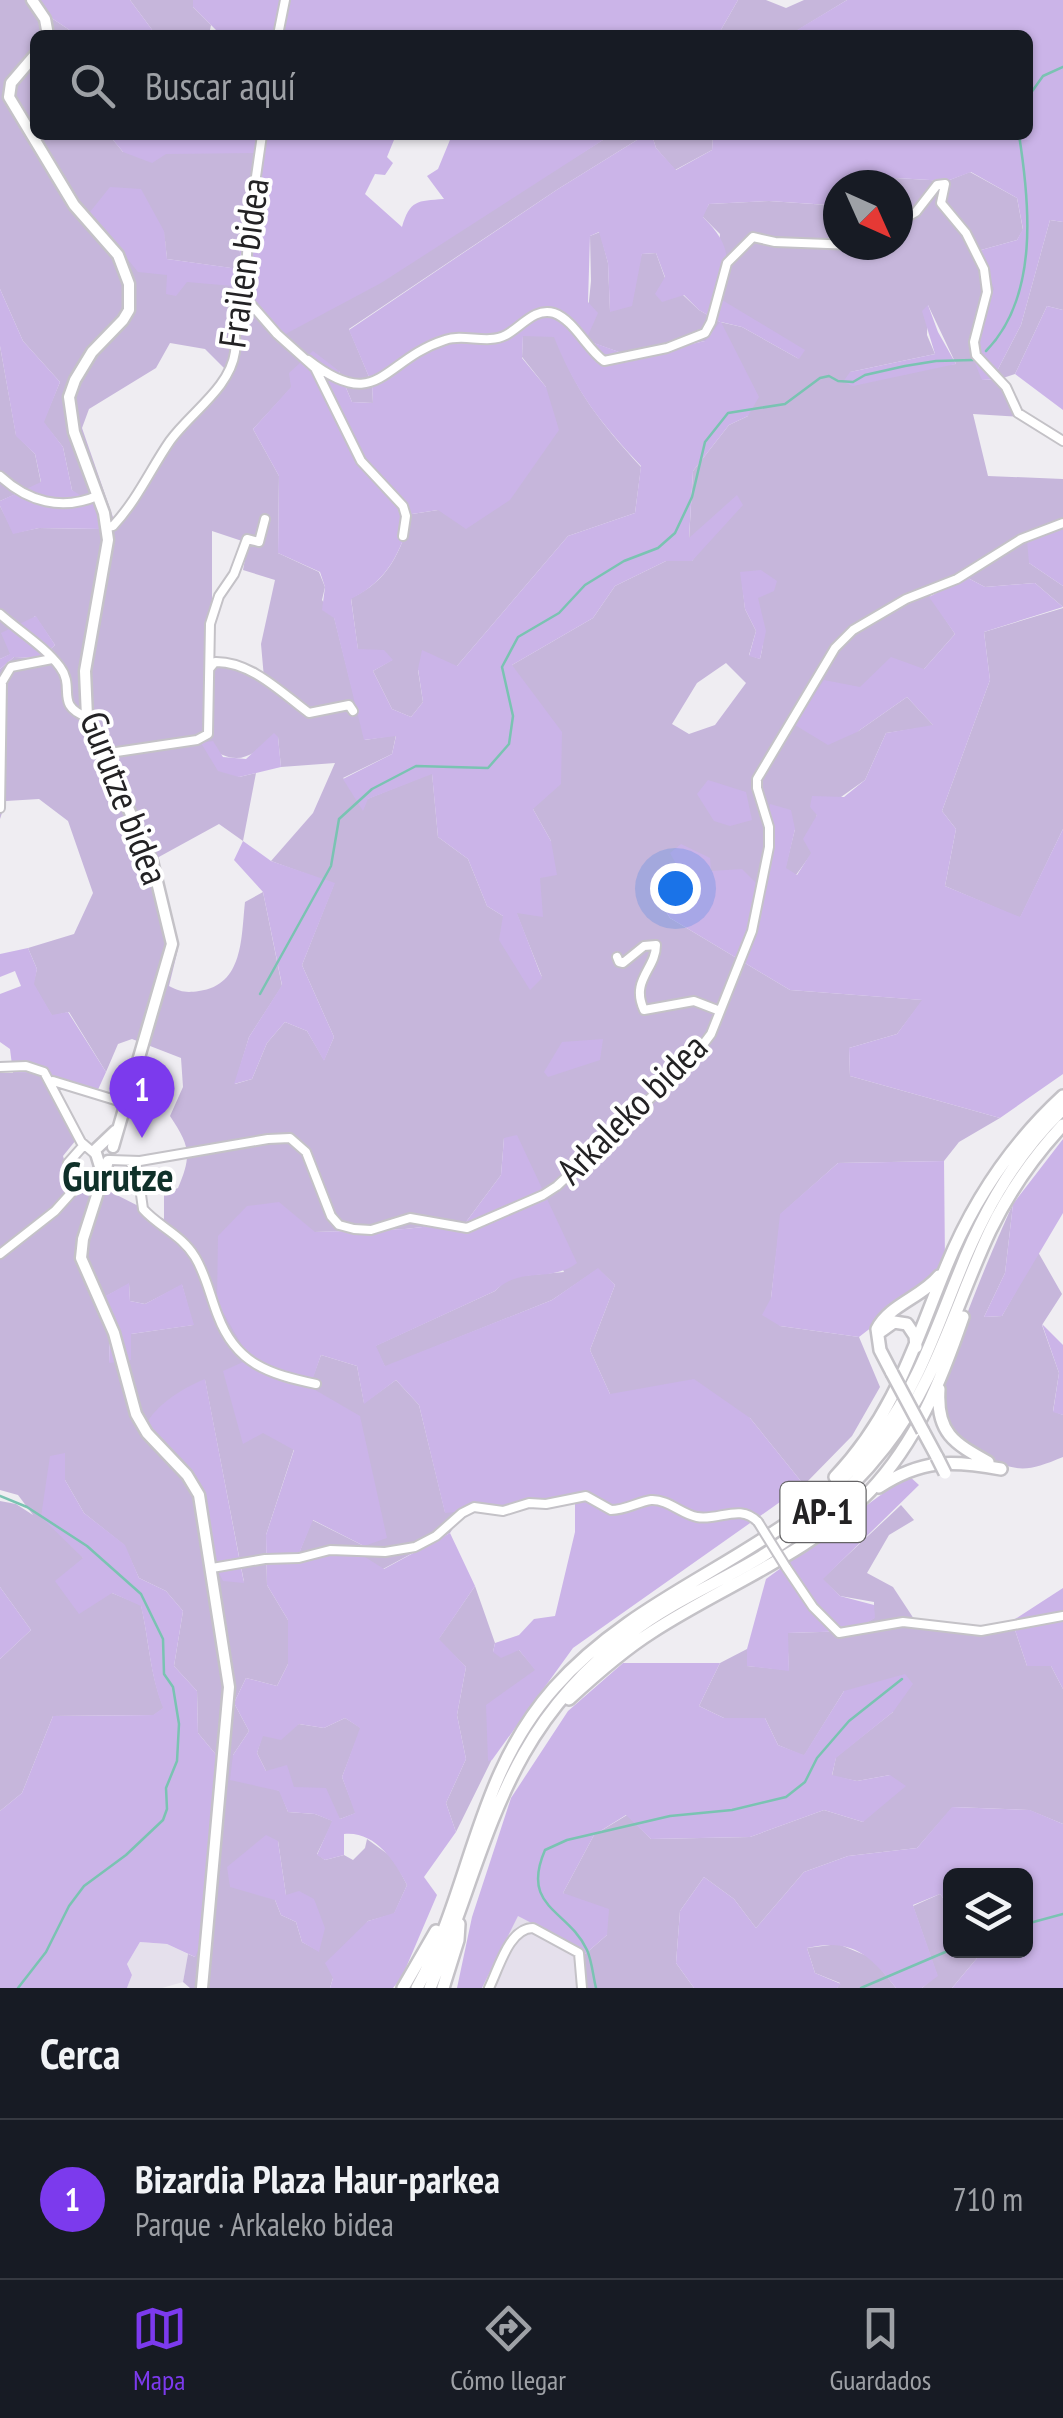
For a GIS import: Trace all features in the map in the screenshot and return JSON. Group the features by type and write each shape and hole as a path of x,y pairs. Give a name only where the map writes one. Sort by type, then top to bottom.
{"highway":[{"path":"946,1477 892,1374 877,1341 877,1330 885,1317 931,1286 996,1173 1063,1096"},
{"name":"AP-1","path":"417,1988 444,1929 499,1770 519,1734 552,1690 595,1647 630,1620 774,1534 834,1488 892,1420 922,1365 992,1202 1029,1146 1063,1109"},
{"name":"AP-1","path":"430,1988 503,1790 540,1725 579,1679 632,1632 790,1538 849,1489 892,1439 914,1404 979,1256 1014,1188 1063,1125"},
{"path":"870,1490 911,1437 940,1382 980,1267 979,1256"},
{"path":"774,1534 828,1484 864,1443 888,1407 916,1348 947,1264"},
{"path":"877,1341 884,1326 901,1322 912,1329 916,1348"},
{"path":"540,1725 643,1638 804,1544 870,1490 906,1471 945,1462 971,1462 1001,1469 950,1437 940,1416 940,1382"},
{"path":"403,1988 460,1880"},
{"path":"443,1988 458,1940 460,1910"}],"main road":[{"path":"32,0 45,19 47,30"},
{"name":"Gurutze bidea","path":"30,60 11,83 9,97 30,132"},
{"name":"Gurutze bidea","path":"35,140 74,205 118,256 130,284 123,320 92,352 70,397 74,432 107,527 106,555 86,671 86,712 152,861 171,935 170,959 118,1126 101,1151"},
{"path":"101,1151 102,1177 82,1244 83,1263 114,1332 136,1414 147,1433 187,1474 199,1495 230,1686 202,1988"}],"street":[{"path":"279,30 284,0"},
{"name":"Frailen bidea","path":"107,527 113,526 138,496 171,440 207,401 230,366 235,352 234,305 246,280 248,232 261,140"},
{"path":"913,214 937,184 945,184 941,202 966,233 986,280 985,304 973,348 1006,387 1018,412 1063,442"},
{"path":"242,294 280,337 308,360 340,382 358,384 381,376 443,340 499,338 532,316 546,312 559,316 604,361 667,348 705,333 728,263 753,237 823,244"},
{"path":"308,360 320,376 361,461 404,506 403,536"},
{"path":"0,476 20,492 48,503 74,504 97,496"},
{"path":"104,754 206,736 210,725 210,624 247,539 259,542 266,520"},
{"name":"Arkaleko bidea","path":"127,1160 286,1138 298,1142 306,1152 331,1216 340,1225 370,1230 410,1218 467,1228 544,1196 704,1046 752,931 769,827 757,779 835,648 853,630 906,599 958,579 1021,539 1063,523"},
{"path":"0,614 52,659 65,676 67,699 86,712"},
{"path":"0,808 2,682 15,666 52,659"},
{"path":"210,668 215,662 226,662 270,682 309,713 349,705 353,711"},
{"path":"617,957 623,962 644,946 656,945 656,954 642,976 640,1001 644,1010 694,1001 720,1011"},
{"path":"0,1067 35,1068 52,1080 125,1103"},
{"path":"52,1080 69,1116 101,1151"},
{"path":"0,1254 56,1211 82,1181 68,1163 70,1156 101,1151 127,1160 138,1173 143,1209 192,1252 203,1271 222,1326 236,1347 271,1374 316,1384"},
{"path":"212,1568 341,1549 393,1552 426,1542 474,1507 503,1512 580,1496 611,1510 652,1500 695,1517 712,1519 738,1512 752,1516 823,1618 840,1632 893,1622 981,1631 1063,1616"},
{"path":"489,1988 516,1934 533,1928 579,1953 582,1988"}],"shaded area":[{"path":"0,0 33,0 41,11 70,30 30,30 30,140 113,140 123,152 259,153 239,247 247,294 543,177 603,140 637,140 349,329 372,384 373,403 352,402 339,371 292,387 253,429 279,476 278,553 319,572 325,587 322,600 334,617 365,740 396,735 392,754 343,778 367,799 432,773 438,837 468,859 487,906 503,916 542,977 516,912 540,878 551,841 533,809 512,665 593,618 615,586 666,561 692,561 737,496 689,540 693,471 729,425 748,416 705,341 633,357 585,340 591,281 590,236 600,232 608,263 610,311 642,254 656,253 665,278 699,310 720,322 742,327 799,359 717,297 720,234 702,216 709,204 769,201 823,205 823,260 913,260 913,179 947,181 970,172 1017,198 1023,230 1017,240 981,250 995,289 983,321 982,380 1000,379 1021,417 973,414 988,476 1063,479 1063,526 1029,563 1063,586 1063,607 1035,583 985,587 966,577 930,596 955,634 857,732 907,697 934,726 886,733 865,780 817,814 812,853 796,875 785,869 795,829 764,866 759,885 684,878 661,903 670,918 790,990 923,1000 897,1034 849,1048 850,1076 1000,1118 959,1142 944,1161 838,1163 781,1214 771,1298 780,1326 859,1337 880,1387 852,1436 804,1485 750,1418 610,1394 590,1350 615,1285 598,1269 552,1300 385,1367 375,1346 495,1291 509,1277 564,1272 504,1138 501,1175 466,1222 315,1232 251,1360 243,1443 263,1432 294,1449 266,1535 267,1585 288,1620 288,1664 277,1686 246,1678 234,1703 249,1731 233,1755 259,1784 280,1791 288,1812 315,1814 333,1821 317,1854 325,1860 344,1855 353,1860 365,1848 367,1839 393,1858 407,1885 394,1914 368,1921 330,1988 190,1988 183,1982 188,1954 195,1957 218,1757 198,1733 197,1691 174,1666 183,1611 166,1591 139,1578 124,1545 84,1513 65,1480 65,1454 50,1457 83,1558 112,1593 141,1605 164,1708 154,1715 53,1716 22,1793 0,1811 0,1659 31,1630 0,1587 0,1501 16,1504 33,1515 18,1495 0,1490 0,1073 44,1073 76,1140 63,1156 73,1189 93,1197 103,1188 164,1219 164,1194 178,1188 187,1159 182,1135 170,1116 183,1087 181,1058 132,1039 118,1044 106,1072 69,1012 52,1016 33,984 37,969 28,948 74,934 93,893 68,821 39,799 6,801 0,819 0,669 14,657 41,658 55,645 35,616 11,654 0,659 0,506 14,533 39,528 99,529 72,490 63,447 43,422 60,382 23,341 0,289","holes":["164,231 167,259 231,268 183,281 168,275","928,305 956,364 850,372 935,354 927,335","170,343 205,349 226,370 205,403 176,433 135,500 114,520 82,428 89,409 156,368","212,531 248,543 243,570 275,580 261,644 264,678 212,658","741,572 763,624 760,659 749,655 756,631 745,609","726,663 746,683 715,725 689,734 672,724 697,683","278,737 281,767 335,763 313,813 271,861 334,884 302,965 334,1037 324,1060 307,1031 285,1022 267,1043 252,1079 235,1084 249,1037 282,986 263,892 245,902 241,944 225,979 214,987 180,991 169,986 178,949 157,858 219,824 243,841 256,773 239,777 202,743 224,756 241,758","129,1284 130,1301 145,1304 182,1285 193,1325 131,1334 109,1362 110,1330 95,1302","205,1380 244,1582 197,1490","278,1841 286,1895 319,1951 302,1942 296,1922 281,1915 275,1900"]},
{"path":"33,0 130,0 152,30 70,30 41,11"},
{"path":"130,0 193,0 193,7 211,25 210,30 152,30"},
{"path":"193,0 738,0 721,30 216,30 193,7"},
{"path":"738,0 766,0 786,8 804,0 847,0 798,30 721,30"},
{"path":"847,0 1063,0 1063,222 1050,220 1021,325 997,371 1000,379 982,380 974,361 994,289 981,250 1017,240 1023,229 1017,198 971,172 947,181 913,179 913,170 823,170 823,205 769,201 709,204 703,217 724,245 727,263 717,297 805,350 799,359 742,327 721,322 759,397 748,416 729,425 693,471 689,538 737,495 743,505 692,561 666,561 615,586 593,618 512,665 562,732 561,784 533,809 551,841 557,875 540,878 543,917 517,913 542,978 530,990 499,940 503,916 487,906 468,859 438,837 432,774 368,799 363,811 343,779 392,754 396,736 364,740 334,618 322,610 325,587 320,572 278,553 279,476 253,429 291,387 289,373 313,351 339,371 352,402 373,403 372,384 349,330 637,140 654,140 676,170 712,150 713,140 1033,140 1033,30 797,30","holes":["599,232 608,263 610,312 632,306 642,254 656,253 665,277 655,294 662,302 684,295 720,322 705,341 633,357 586,340 598,313 588,302 590,236","523,336 554,337 571,375 614,436 641,466 635,513 568,536 457,666 422,650 418,669 423,702 411,717 392,709 373,671 393,660 384,650 358,649 351,599 384,574 403,541 412,514 438,510 466,529 510,500 559,430 546,387 522,358"]},
{"path":"113,140 394,140 387,157 393,163 385,175 375,174 365,194 402,227 416,204 444,199 427,176 438,169 450,140 603,140 381,283 278,338 247,294 239,247 259,153 166,154 152,163 123,152"},
{"path":"654,140 713,140 712,150 675,170"},
{"path":"110,187 141,189 164,231 167,259 232,268 233,286 187,282 176,296 166,294 167,275 138,272 90,212"},
{"path":"1050,220 1063,222 1063,310 1047,306 1015,374 1000,379 997,371 1021,325"},
{"path":"0,289 23,341 60,382 44,422 63,447 72,490 103,510 100,529 39,528 13,534 0,506 0,501 41,482 35,454 16,436 0,346"},
{"path":"928,305 956,364 853,386 843,382 850,372 935,354 922,311"},
{"path":"1047,306 1063,310 1063,410 1015,374"},
{"path":"523,335 555,336 591,406 641,467 635,513 568,536 457,666 418,670 423,702 411,717 392,709 373,671 392,660 358,650 351,598 384,574 403,541 412,514 438,510 546,387 522,357"},
{"path":"0,346 16,435 35,454 41,483 0,501"},
{"path":"1063,526 1063,586 1029,563 1027,540"},
{"path":"761,570 777,581 774,591 758,598 766,631 760,659 749,656 756,631 745,609 740,572"},
{"path":"966,577 985,587 1035,583 1063,607 984,632 990,680 942,811 956,829 945,886 1020,917 1063,829 1063,1074 1000,1118 850,1076 849,1048 897,1034 922,1000 790,990 670,918 661,903 684,878 670,853 681,844 710,858 711,871 742,869 758,885 764,866 770,804 791,810 795,829 786,868 797,875 811,853 803,839 817,815 810,807 812,796 844,797 865,780 886,733 933,725 907,697 857,732 828,745 795,725 824,680 860,687 891,657 924,669 955,634 929,597"},
{"path":"1063,608 1063,829 1020,918 945,886 956,829 942,811 990,680 984,632"},
{"path":"36,616 55,645 41,658 14,657 0,669 0,659 10,654 1,633"},
{"path":"274,733 278,737 281,767 239,777 218,771 201,743 213,741 223,757 246,759"},
{"path":"708,780 746,792 752,820 730,826 714,821 697,794"},
{"path":"243,841 271,861 335,883 302,965 334,1037 324,1061 307,1031 285,1022 267,1043 252,1079 234,1084 249,1037 282,985 263,892 234,860"},
{"path":"28,948 37,969 34,984 52,1015 68,1012 106,1072 96,1094 63,1080 54,1090 44,1073 13,1073 10,1049 0,1042 0,994 21,986 15,971 0,977 0,954"},
{"path":"603,1039 600,1060 548,1077 544,1072 562,1042"},
{"path":"517,1135 577,1263 556,1273 525,1276 505,1283 376,1346 385,1366 552,1300 598,1268 615,1285 590,1350 610,1394 694,1379 750,1418 804,1485 573,1648 488,1761 486,1705 535,1670 519,1650 501,1658 493,1652 495,1643 519,1635 534,1619 555,1616 575,1532 575,1500 445,1513 419,1405 396,1380 364,1404 357,1366 321,1355 310,1387 360,1416 387,1538 364,1546 313,1520 296,1561 357,1552 384,1569 450,1533 475,1586 439,1639 466,1667 457,1715 466,1759 446,1803 456,1832 424,1877 437,1895 402,1977 393,1988 330,1988 333,1978 325,1963 368,1921 394,1913 407,1885 390,1857 365,1837 344,1834 344,1855 325,1860 317,1855 332,1821 315,1814 288,1812 279,1791 230,1780 233,1755 249,1731 234,1703 246,1678 277,1686 288,1664 288,1620 267,1585 266,1535 294,1450 263,1433 243,1444 223,1371 250,1359 217,1302 218,1236 247,1206 279,1202 315,1232 466,1222 501,1175 504,1138","holes":["345,1718 360,1728 342,1777 355,1813 340,1819 326,1788 294,1787 287,1765 266,1771 257,1753 263,1736 281,1740 299,1724 324,1728"]},
{"path":"1063,1139 1063,1213 1002,1316 984,1317 1005,1273 1013,1204"},
{"path":"944,1161 945,1262 930,1282 859,1337 780,1326 762,1315 771,1298 780,1214 838,1163"},
{"path":"1013,1204 1005,1273 984,1317 1002,1316 1038,1252 1062,1294 1042,1325 1059,1373 1053,1411 1063,1415 1063,1457 1022,1468 1004,1465 969,1447 952,1432 943,1410 949,1367 958,1339"},
{"path":"129,1283 130,1301 145,1304 182,1284 194,1325 131,1334 131,1360 109,1363 110,1330 95,1302"},
{"path":"1042,1324 1063,1345 1063,1415 1053,1412 1059,1373"},
{"path":"321,1355 357,1366 364,1403 396,1380 419,1405 445,1512 464,1511 450,1533 383,1569 296,1561 312,1520 364,1546 309,1387"},
{"path":"205,1379 244,1583 223,1581 205,1545 197,1490 143,1432 152,1415 168,1400"},
{"path":"65,1453 65,1480 84,1513 125,1545 139,1578 166,1591 183,1611 174,1666 197,1691 198,1733 218,1757 206,1933 195,1957 167,1944 140,1942 127,1964 132,1975 127,1988 0,1988 0,1811 22,1793 53,1716 153,1715 163,1708 141,1606 112,1593 79,1614 55,1581 83,1558 41,1517 50,1456"},
{"path":"908,1475 919,1485 823,1579 840,1596 874,1605 875,1618 852,1631 788,1633 789,1671 747,1666 747,1649 766,1579"},
{"path":"901,1505 914,1520 889,1535 867,1573 893,1587 914,1619 978,1636 1012,1621 1027,1666 1051,1666 1063,1689 1063,1824 1029,1810 953,1807 917,1848 848,1856 804,1872 756,1928 734,1899 704,1877 680,1911 676,1963 694,1988 585,1988 584,1955 607,1935 563,1893 594,1835 627,1815 651,1839 750,1837 824,1810 863,1822 890,1775 857,1781 832,1776 836,1757 893,1712 844,1691 804,1756 778,1745 765,1718 724,1718 699,1706 720,1663 747,1649 747,1666 789,1670 787,1633 852,1631 874,1618 874,1602 840,1596 822,1579"},
{"path":"475,1586 495,1643 493,1652 519,1650 536,1670 456,1832 446,1803 466,1759 457,1715 466,1667 438,1640"},
{"path":"0,1587 31,1630 0,1659"},
{"path":"1063,1588 1063,1689 1051,1666 1027,1666 1012,1621"},
{"path":"623,1663 720,1663 699,1706 724,1718 765,1718 778,1745 804,1755 844,1691 905,1674 913,1684 893,1712 836,1758 832,1775 857,1781 890,1775 906,1786 863,1822 824,1810 750,1837 651,1839 626,1815 594,1835 563,1893 609,1909 607,1935 584,1955 574,1945 518,1916 482,1988 457,1988 472,1917 511,1798 568,1711"},
{"path":"345,1718 361,1728 342,1777 356,1813 340,1819 266,1771 257,1753 262,1736 299,1724 324,1728"},
{"path":"952,1807 1030,1810 1063,1824 1063,1988 952,1988 977,1958 1033,1958 1033,1868 943,1868 943,1898 940,1894 913,1905 938,1976 922,1988 896,1988 868,1958 836,1945 807,1948 815,1973 841,1984 837,1988 694,1988 676,1963 680,1911 704,1877 734,1899 756,1928 804,1872 848,1856 917,1848"},
{"path":"266,1835 278,1841 286,1895 299,1891 314,1899 325,1928 319,1952 302,1942 296,1922 281,1915 275,1900 230,1887 227,1867"},
{"path":"940,1894 943,1958 977,1958 952,1988 922,1988 937,1975 913,1906"},
{"path":"518,1915 574,1945 584,1955 585,1988 482,1988"},
{"path":"140,1942 167,1944 188,1954 183,1982 162,1988 127,1988 132,1975 127,1964"},
{"path":"838,1944 872,1958 896,1988 837,1988 840,1983 815,1973 807,1948"}],"waterway":[{"path":"1033,90 1043,76 1063,67"},
{"path":"986,351 1003,329 1023,277 1027,219 1020,140"},
{"path":"260,994 331,866 339,819 372,789 416,766 488,768 509,744 513,716 502,667 518,637 559,613 585,585 624,561 658,548 675,533 692,497 705,442 728,413 785,404 820,378 829,376 853,382 865,375 905,366 973,360"},
{"path":"0,1496 27,1507 87,1546 141,1594 163,1639 164,1674 173,1687 179,1724 177,1761 166,1788 163,1820 126,1855 84,1886 69,1906 46,1952 18,1988"},
{"path":"596,1988 587,1950 579,1936 542,1896 538,1884 545,1850 567,1840 670,1816 732,1810 786,1797 805,1782 817,1758 849,1721 902,1679"},
{"path":"1033,1922 1063,1914"},
{"path":"861,1988 943,1953"}],"place":[{"name":"Bizardia Plaza Haur-parkea","path":"142,1138"}],"district":[{"name":"Gurutze","path":"118,1177"}]}
